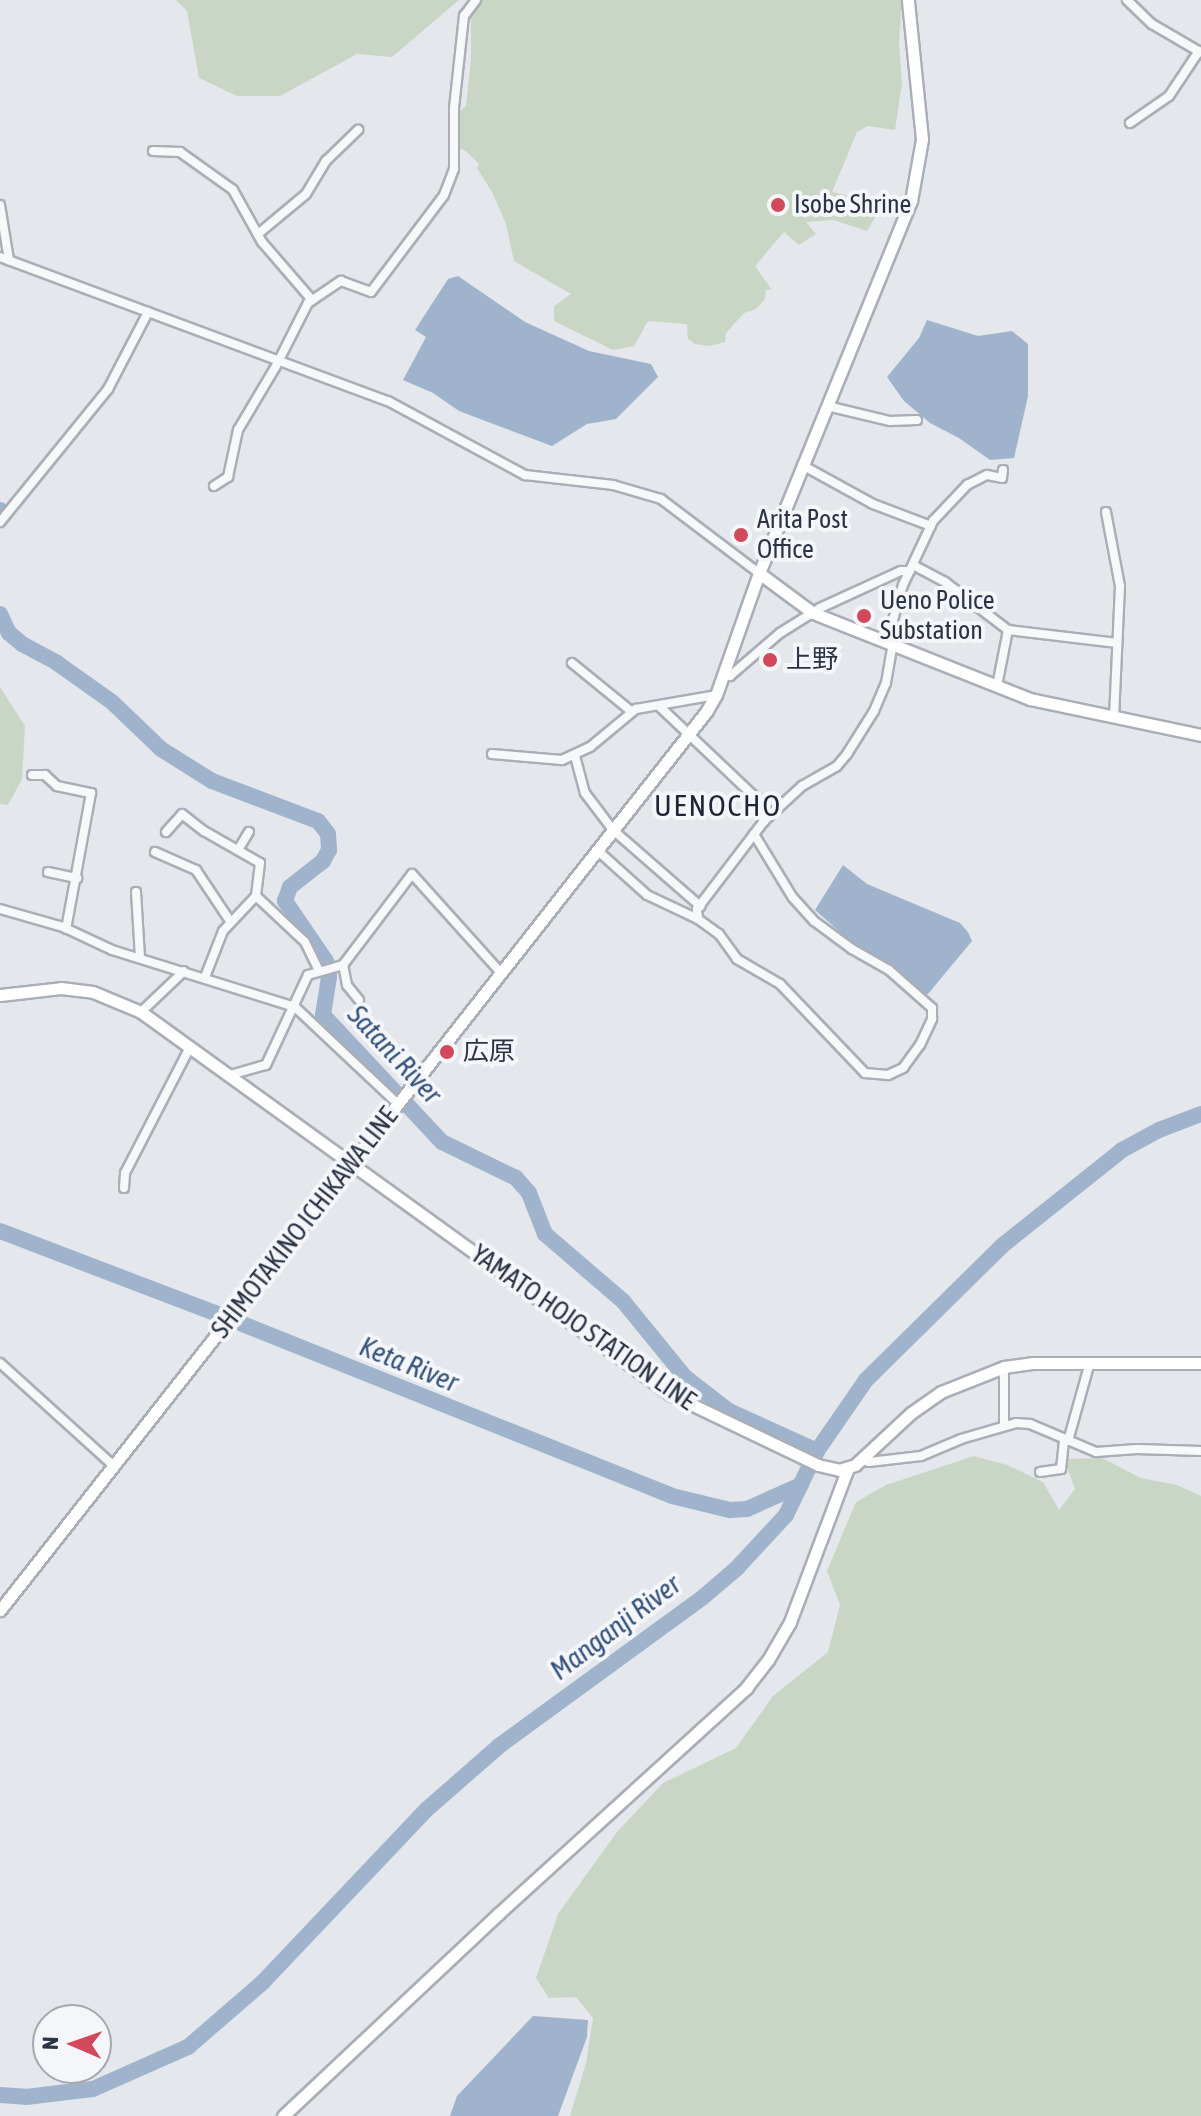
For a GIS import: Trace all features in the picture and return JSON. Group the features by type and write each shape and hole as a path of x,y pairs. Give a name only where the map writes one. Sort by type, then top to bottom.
{"main road":[{"name":"SHIMOTAKINO ICHIKAWA LINE","path":"0,1610 716,695 759,573 911,201 917,174 922,108 908,0"},
{"path":"759,573 813,613 997,686 1070,710 1201,735"},
{"name":"YAMATO HOJO STATION LINE","path":"0,995 61,988 93,992 141,1012 670,1394 818,1465 848,1468"},
{"path":"283,2116 746,1688 768,1660 790,1622 848,1468 862,1460 911,1413 941,1392 1004,1367 1090,1362 1201,1363"}],"street":[{"path":"214,486 228,477 238,430 312,300 341,281 371,292 444,195 454,169 454,108 464,16 476,0"},
{"path":"1127,0 1152,24 1200,52 1169,96 1130,123"},
{"path":"258,234 306,194 326,161 358,130"},
{"path":"153,151 180,152 233,190 258,234 312,300"},
{"path":"0,205 5,258 411,411 525,475 613,485 661,499 759,573"},
{"path":"0,522 108,389 148,312"},
{"path":"827,406 890,421 917,420"},
{"path":"802,465 873,504 931,526"},
{"path":"698,919 700,906 764,821 802,786 837,766 847,754 874,711 886,683 890,642 911,568 931,526 951,499 967,485 987,475 1002,478 1003,470"},
{"path":"1106,512 1120,586 1114,716"},
{"path":"725,673 730,676 780,633 813,613 911,568 945,582 1008,630 1117,643"},
{"path":"997,686 1008,630"},
{"path":"572,663 632,712"},
{"path":"492,754 562,760 575,756 607,735 632,712 716,695"},
{"path":"659,706 759,801 764,821"},
{"path":"575,756 585,793 613,830 700,906"},
{"path":"32,775 45,775 57,786 91,793 66,929"},
{"path":"166,832 182,814 204,831 260,863 256,896 230,921 205,977"},
{"path":"238,850 249,832"},
{"path":"597,850 647,895 698,919 719,934 737,959 780,984 865,1073 888,1075 903,1068 920,1045 932,1019 932,1008 889,970 814,921 793,898 754,834"},
{"path":"155,852 196,870 230,921"},
{"path":"48,872 77,878"},
{"path":"230,1075 266,1065 308,975 318,969 343,965 412,874 501,973"},
{"path":"136,892 140,958"},
{"path":"256,896 305,942 318,969"},
{"path":"0,909 295,1007 401,1100"},
{"path":"343,965 347,985 359,1000"},
{"path":"141,1012 184,971"},
{"path":"124,1188 125,1173 190,1047"},
{"path":"1040,1472 1061,1469 1066,1441 1090,1362"},
{"path":"0,1363 114,1466"},
{"path":"1004,1367 1004,1425"},
{"path":"862,1460 869,1462 921,1456 1004,1425 1030,1424 1096,1452 1137,1449 1201,1451"}],"green space":[{"path":"176,0 459,0 392,57 357,54 280,96 237,96 199,78 187,11"},
{"path":"480,0 902,0 899,43 902,84 895,130 868,126 857,132 832,192 884,203 867,231 833,220 806,222 816,234 799,245 784,232 755,266 772,290 766,290 765,299 756,309 744,313 726,333 725,342 710,346 695,344 688,339 687,324 648,321 634,346 613,350 554,321 554,306 571,294 514,261 506,224 477,168 479,164 466,151 458,148 457,113 466,106 471,59 471,12"},
{"path":"0,687 25,726 22,779 8,805 0,804"},
{"path":"974,1456 1007,1465 1043,1482 1059,1510 1075,1489 1064,1459 1102,1458 1141,1478 1177,1485 1201,1496 1201,2116 570,2116 586,2063 593,2018 576,1997 549,1998 536,1978 558,1914 617,1832 663,1783 736,1748 773,1696 828,1652 840,1605 827,1571 856,1502 886,1485"}],"water":[{"path":"458,276 525,322 589,351 651,364 658,377 616,419 587,424 552,446 459,411 433,393 403,380 426,337 415,330 448,279"},
{"path":"927,320 978,336 1012,331 1028,344 1028,396 1014,458 990,460 959,438 930,423 904,401 887,377 919,338"},
{"path":"843,865 867,884 960,923 968,932 972,941 928,994 922,995 893,966 857,947 815,910"},
{"path":"533,2016 588,2020 587,2037 558,2116 450,2116 457,2096"}],"waterway":[{"name":"Satani River","path":"0,510 0,516"},
{"name":"Satani River","path":"0,614 9,633 22,644 57,663 112,702 161,749 212,781 318,821 328,834 329,850 323,861 290,887 285,901 326,961 329,977 323,1015 442,1142 516,1178 529,1193 545,1234 623,1301 685,1377 729,1411 817,1451"},
{"name":"Manganji River","path":"0,2095 26,2097 93,2089 188,2047 262,1983 426,1810 499,1746 702,1598 737,1568 786,1515 817,1451 866,1380 1003,1245 1122,1150 1159,1130 1201,1114"},
{"name":"Keta River","path":"0,1231 215,1313 672,1496 730,1510 747,1509 801,1485"}],"place":[{"name":"Isobe Shrine","path":"778,205"},
{"name":"Arita Post Office","path":"741,535"},
{"name":"Ueno Police Substation","path":"864,616"},
{"name":"上野","path":"770,660"},
{"name":"広原","path":"447,1052"}],"district":[{"name":"UENOCHO","path":"718,805"}]}
